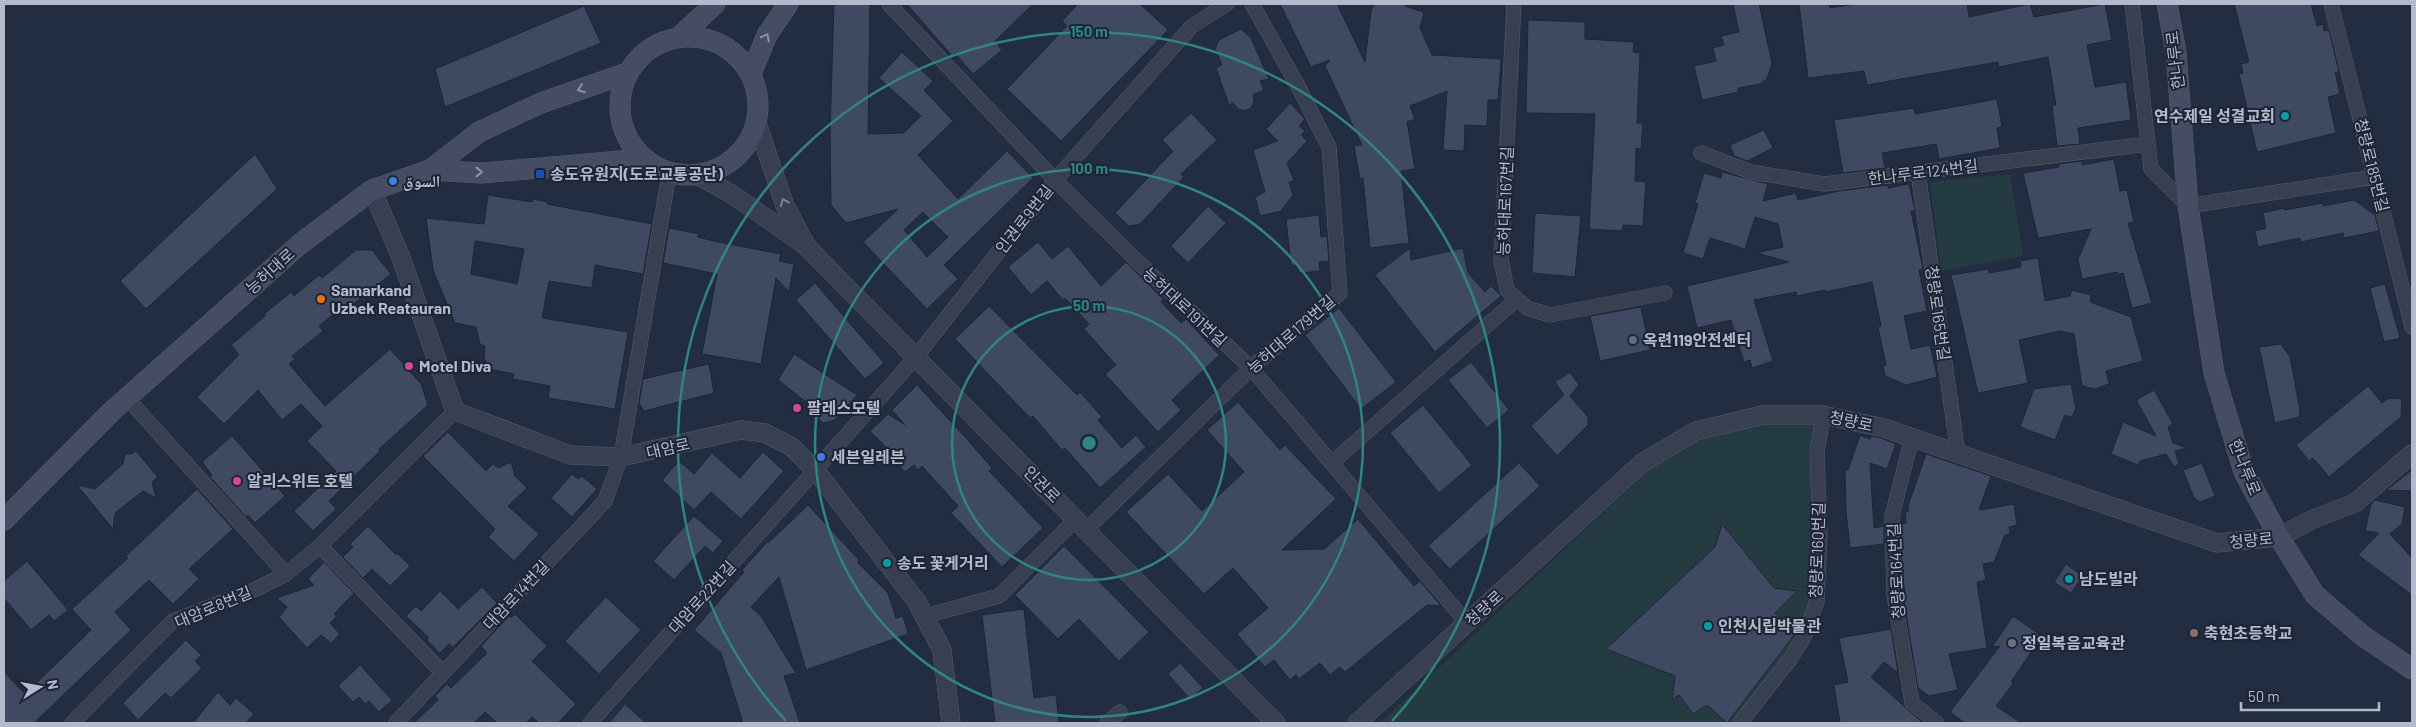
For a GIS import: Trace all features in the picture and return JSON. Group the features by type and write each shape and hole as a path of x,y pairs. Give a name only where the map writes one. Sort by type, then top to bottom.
{"main road":[{"path":"679,37 715,4"},
{"path":"751,74 767,35 788,4"},
{"name":"한나루로","path":"2168,4 2176,52 2188,206 2216,384 2244,472 2279,537 2315,595 2363,636 2412,669"},
{"path":"679,37 700,37 721,44 738,57 751,74 758,98 757,122 749,142 736,158 719,170 699,176 669,174 643,160 628,141 620,119 620,95 627,73 640,56 658,43 679,37"},
{"name":"능허대로","path":"4,520 127,398 300,244 372,190 430,170 479,132 541,103 627,73"},
{"name":"능허대로","path":"430,170 481,173 643,160"}],"street":[{"name":"능허대로191번길","path":"889,4 1055,180 1134,258 1251,368 1467,623"},
{"name":"인권로9번길","path":"816,471 915,358 1055,180 1192,26 1227,4"},
{"name":"능허대로179번길","path":"925,616 999,596 1081,524 1251,368 1340,293 1328,147 1298,86 1252,4"},
{"name":"능허대로167번길","path":"1514,4 1502,260 1507,290 1526,308 1550,315 1665,293"},
{"path":"2132,4 2151,169 2188,206 2374,177"},
{"name":"청량로185번길","path":"2332,4 2412,327"},
{"path":"757,122 771,169 785,206 806,246"},
{"name":"한나루로124번길","path":"1702,153 1751,172 1824,184 2148,144"},
{"name":"청량로165번길","path":"1918,172 1958,454"},
{"name":"대암로14번길","path":"396,723 605,501 621,457 669,174"},
{"path":"699,176 733,195 806,246"},
{"path":"372,190 400,255 455,411"},
{"name":"인권로","path":"806,246 1276,723"},
{"path":"1332,462 1517,299"},
{"path":"127,398 286,574"},
{"name":"대암로","path":"455,411 570,455 621,457 741,430 765,433 792,447 816,471 918,602 942,650 951,723"},
{"name":"대암로8번길","path":"72,723 173,621 256,589 286,574 320,546 455,411"},
{"name":"청량로","path":"1356,723 1642,463 1696,432 1763,415 1823,415 1884,428 2217,543 2279,537 2312,520 2355,503 2412,454"},
{"name":"청량로160번길","path":"1740,723 1791,658 1805,635 1817,601 1820,534 1817,453 1823,415"},
{"name":"청량로164번길","path":"1912,438 1892,516 1894,595 1912,703 1937,723"},
{"name":"대암로22번길","path":"590,723 816,471"},
{"path":"320,546 443,673"},
{"path":"1108,723 1120,712"}],"shaded area":[{"path":"2010,174 2023,256 1941,271 1930,182"},
{"path":"1816,423 1810,455 1812,599 1801,629 1789,650 1732,723 1380,723 1648,471 1701,440 1760,424"}],"building":[{"path":"834,4 870,4 868,134 904,133 921,116 879,78 902,52 933,81 924,90 953,121 918,155 958,199 1007,151 1033,178 944,265 958,279 927,309 863,242 898,209 846,223 831,205 830,134","holes":["923,212 948,237 927,257 904,230"]},
{"path":"907,4 1033,4 995,41 1002,50 973,74 955,53 952,56"},
{"path":"1078,4 1140,4 1168,30 1061,141 1007,89 1067,26 1062,21"},
{"path":"1280,4 1337,4 1365,62 1371,11 1374,4 1404,4 1407,7 1424,12 1420,28 1432,55 1501,59 1498,100 1488,100 1487,126 1465,125 1464,151 1443,150 1447,91 1410,106 1415,119 1407,122 1415,169 1401,171 1409,243 1370,248 1363,178 1360,179 1354,146 1362,145 1325,66 1330,60 1311,67"},
{"path":"1733,4 1759,4 1772,63 1767,79 1760,84 1738,88 1738,92 1702,100 1694,66 1716,61 1713,48 1724,45 1721,36 1739,32"},
{"path":"1799,4 1829,4 1830,8 1856,4 1967,4 1969,17 2030,4 2034,17 2105,4 2112,40 2087,45 2095,87 2126,82 2131,120 2078,128 2080,144 2057,146 2052,105 2056,105 2048,57 1999,67 1998,62 1867,85 1864,71 1808,78"},
{"path":"2234,4 2311,4 2317,26 2323,24 2324,31 2329,30 2339,72 2335,72 2340,94 2328,97 2336,133 2257,152 2239,74 2243,73 2241,64 2249,62"},
{"path":"584,6 601,43 445,107 435,69"},
{"path":"1528,20 1585,22 1585,39 1634,42 1633,52 1640,53 1637,123 1643,123 1641,149 1636,148 1635,181 1646,182 1643,226 1623,225 1622,231 1589,229 1595,114 1526,113"},
{"path":"1241,29 1251,38 1269,79 1260,81 1264,90 1253,95 1254,101 1251,108 1244,111 1238,109 1233,103 1229,105 1216,68 1222,65 1215,48 1219,40"},
{"path":"1997,99 2002,127 1997,128 2000,148 1939,159 1936,144 1882,153 1885,168 1843,173 1834,120 1914,108 1915,114"},
{"path":"1290,103 1305,119 1299,126 1305,131 1301,135 1307,141 1287,163 1294,181 1289,182 1293,195 1281,211 1260,216 1255,197 1265,192 1253,150 1278,141 1266,129"},
{"path":"1191,113 1217,140 1181,174 1184,177 1140,224 1129,226 1115,213 1173,151 1162,140"},
{"path":"1764,130 1773,148 1747,161 1734,156 1730,145"},
{"path":"255,154 277,189 146,309 120,281"},
{"path":"2114,159 2120,191 2127,190 2134,222 2128,223 2152,303 2132,308 2123,273 2118,274 2117,272 2082,279 2078,259 2091,229 2038,238 2023,173 2059,167 2059,164 2082,161 2082,165"},
{"path":"1722,172 1768,184 1763,201 1796,193 1798,200 1839,191 1888,185 1888,188 1909,184 1915,210 1911,211 1923,269 1919,270 1927,311 1904,316 1911,349 1930,345 1937,377 1906,385 1885,376 1883,366 1886,365 1878,327 1881,326 1872,282 1825,292 1825,290 1797,296 1796,292 1754,300 1773,361 1752,368 1750,360 1744,362 1731,320 1697,328 1687,286 1789,262 1757,253 1783,247 1778,224 1755,217 1745,249 1710,238 1703,259 1683,253 1698,204 1695,203 1704,173 1721,178"},
{"path":"488,195 532,202 533,199 548,202 547,204 652,224 643,274 595,265 592,288 549,281 542,318 628,332 615,409 548,398 550,386 513,379 514,374 489,369 484,357 485,346 480,344 476,327 455,323 433,270 426,218 484,224","holes":["475,241 524,249 517,284 471,274"]},
{"path":"2354,200 2375,215 2379,231 2344,238 2343,233 2301,242 2300,238 2258,247 2255,231 2266,228 2263,213 2284,208 2285,210 2323,203 2323,206"},
{"path":"1208,206 1226,223 1188,263 1171,246"},
{"path":"1535,213 1581,216 1575,277 1532,273"},
{"path":"1319,215 1321,237 1327,236 1329,261 1319,262 1320,271 1299,273 1298,265 1291,265 1286,219"},
{"path":"669,228 699,234 698,237 718,242 781,254 779,261 794,264 789,292 776,278 761,364 702,354 717,274 663,263"},
{"path":"1038,242 1052,259 1068,246 1101,286 1126,262 1163,299 1161,302 1181,323 1186,319 1219,355 1172,400 1181,410 1158,432 1105,374 1116,365 1084,329 1089,324 1065,298 1063,300 1047,281 1031,295 1008,267"},
{"path":"1410,248 1411,260 1463,248 1468,273 1485,292 1491,286 1501,296 1435,352 1375,275"},
{"path":"356,250 372,250 391,274 351,306 348,302 319,326 323,331 292,356 295,359 289,364 325,406 390,349 421,384 428,405 379,449 380,451 329,501 336,509 313,531 294,511 336,471 307,441 322,426 301,404 282,420 258,390 224,424 197,397 239,355 231,345 265,316 264,314 291,292 294,296 319,275 322,278"},
{"path":"2038,258 2045,301 2070,296 2072,290 2091,295 2090,302 2131,317 2143,361 2106,371 2109,384 2095,389 2082,386 2074,334 2060,331 2019,340 2028,383 1978,393 1951,275 1989,269 1989,273 2021,267 2020,261"},
{"path":"815,283 884,363 865,379 796,300"},
{"path":"2385,284 2400,338 2384,342 2370,288"},
{"path":"989,306 1077,395 1080,392 1102,417 1098,420 1122,448 1136,435 1146,447 1100,488 1065,448 1062,450 1033,416 1030,418 955,339"},
{"path":"1641,307 1650,350 1600,361 1590,316"},
{"path":"1339,308 1396,382 1361,409 1305,335"},
{"path":"2281,344 2290,357 2300,410 2299,417 2275,423 2259,347"},
{"path":"794,354 857,395 835,420 823,423 815,409 778,380"},
{"path":"1471,362 1509,410 1487,428 1448,380"},
{"path":"709,364 714,393 644,411 639,403 643,379"},
{"path":"1570,372 1579,385 1570,396 1588,417 1588,425 1557,456 1531,426 1564,395 1555,382"},
{"path":"2071,384 2076,408 2072,417 2065,415 2055,440 2020,427 2034,389"},
{"path":"917,385 992,468 989,471 1043,528 1002,567 951,513 958,506 922,466 918,470 914,465 905,472 890,455 892,453 870,431 888,414 905,425 892,410"},
{"path":"2368,386 2382,403 2389,398 2402,399 2401,417 2329,477 2313,458 2309,461 2296,445"},
{"path":"2154,390 2173,424 2168,427 2173,443 2187,448 2175,451 2179,464 2174,467 2166,454 2140,461 2138,465 2111,454 2123,422 2156,436 2136,400"},
{"path":"1238,402 1280,450 1285,445 1336,499 1282,550 1324,549 1358,519 1414,586 1420,581 1441,606 1427,605 1345,672 1340,667 1330,675 1320,663 1299,679 1296,675 1290,680 1274,660 1265,667 1237,634 1268,608 1233,568 1204,594 1126,512 1168,474 1202,511 1244,472 1207,430"},
{"path":"1423,405 1472,465 1439,493 1390,433"},
{"path":"448,432 486,471 493,464 498,468 511,462 515,476 527,488 508,506 539,534 514,561 488,537 495,529 423,456"},
{"path":"1860,435 1870,439 1871,436 1881,438 1896,444 1887,469 1870,463 1874,528 1884,526 1884,544 1850,548 1846,511 1845,470 1848,470"},
{"path":"232,436 285,496 255,523 248,515 246,517 210,477 212,475 202,462"},
{"path":"136,451 158,477 152,482 156,498 143,491 115,513 113,529 77,485 95,489 123,464 125,454 132,454"},
{"path":"763,452 784,471 741,519 711,492 694,510 662,480 679,461 694,474 712,453 740,478"},
{"path":"1926,454 1991,476 1979,510 2014,504 2017,525 2009,527 2010,534 2005,535 1994,562 1983,564 1986,580 1977,582 1987,648 1949,654 1958,690 1929,696 1918,688 1903,596 1906,596 1902,579 1901,524 1906,523 1905,512 1909,511 1908,506"},
{"path":"1519,463 1540,486 1450,569 1428,546"},
{"path":"2202,463 2215,496 2200,502 2194,498 2183,470"},
{"path":"2412,470 2412,491 2386,490 2393,485"},
{"path":"572,474 578,479 582,476 597,489 572,517 551,498"},
{"path":"197,489 233,529 189,569 199,579 173,604 149,580 115,612 131,630 34,723 4,723 4,672 25,694 91,630 72,609 128,558 126,556"},
{"path":"2375,500 2405,507 2402,524 2390,534 2412,558 2412,595 2358,555 2379,533 2365,531 2371,504"},
{"path":"808,505 859,560 857,562 888,593 896,618 903,616 908,634 806,670 779,577 751,607 761,616 796,673 784,676 800,723 743,723 721,653 694,630 767,542"},
{"path":"694,516 723,541 713,553 705,546 674,580 653,561"},
{"path":"1722,524 1774,588 1797,591 1775,613 1795,634 1727,723 1707,705 1693,714 1679,695 1672,700 1675,676 1606,649 1715,547"},
{"path":"368,526 396,555 398,554 410,566 390,586 372,569 363,578 343,557 353,547 350,544"},
{"path":"1064,546 1149,632 1119,661 1079,619 1058,639 1015,595"},
{"path":"27,561 68,610 54,621 49,615 31,630 4,598 4,581"},
{"path":"324,562 354,593 334,614 337,616 330,623 340,634 331,643 321,635 307,648 279,617 287,607 277,598 314,585 308,579"},
{"name":"남도빌라","path":"2066,564 2083,576 2071,593 2054,582"},
{"path":"482,587 497,603 453,647 449,644 440,653 427,640 429,638 406,616 416,606 421,611 440,591 458,609"},
{"path":"606,597 641,630 599,674 565,641"},
{"path":"1024,609 1034,698 1056,695 1059,723 995,723 982,615"},
{"path":"515,614 547,646 532,661 576,704 558,723 539,723 532,717 526,723 497,723 485,712 474,723 414,723 438,700 435,696 447,684 451,688 487,653 481,646 509,616 511,618"},
{"path":"2013,616 2042,636 2011,682 2013,684 1996,706 2021,723 1965,723 1950,712 2000,646 1992,647"},
{"path":"1891,629 1898,673 1884,662 1871,677 1923,723 1840,723 1834,685 1848,682 1839,638"},
{"path":"186,640 201,655 195,661 202,668 171,698 165,693 138,720 123,703"},
{"path":"1180,663 1203,688 1190,699 1168,674"},
{"path":"360,665 392,700 379,712 369,701 365,704 359,697 353,702 338,686"},
{"path":"218,692 230,705 236,698 254,714 246,723 193,723"},
{"path":"625,704 646,723 609,723"}],"place":[{"name":"연수제일 성결교회","path":"2285,116"},
{"name":"송도유원지(도로교통공단)","path":"540,174"},
{"name":"السوق","path":"393,181"},
{"name":"Samarkand Uzbek Reatauran","path":"321,299"},
{"name":"옥련119안전센터","path":"1633,340"},
{"name":"Motel Diva","path":"409,366"},
{"name":"팔레스모텔","path":"797,408"},
{"name":"세븐일레븐","path":"821,457"},
{"name":"알리스위트 호텔","path":"237,481"},
{"name":"송도 꽃게거리","path":"887,563"},
{"name":"남도빌라","path":"2069,579"},
{"name":"인천시립박물관","path":"1708,626"},
{"name":"축현초등학교","path":"2194,633"},
{"name":"정일복음교육관","path":"2012,643"}]}
